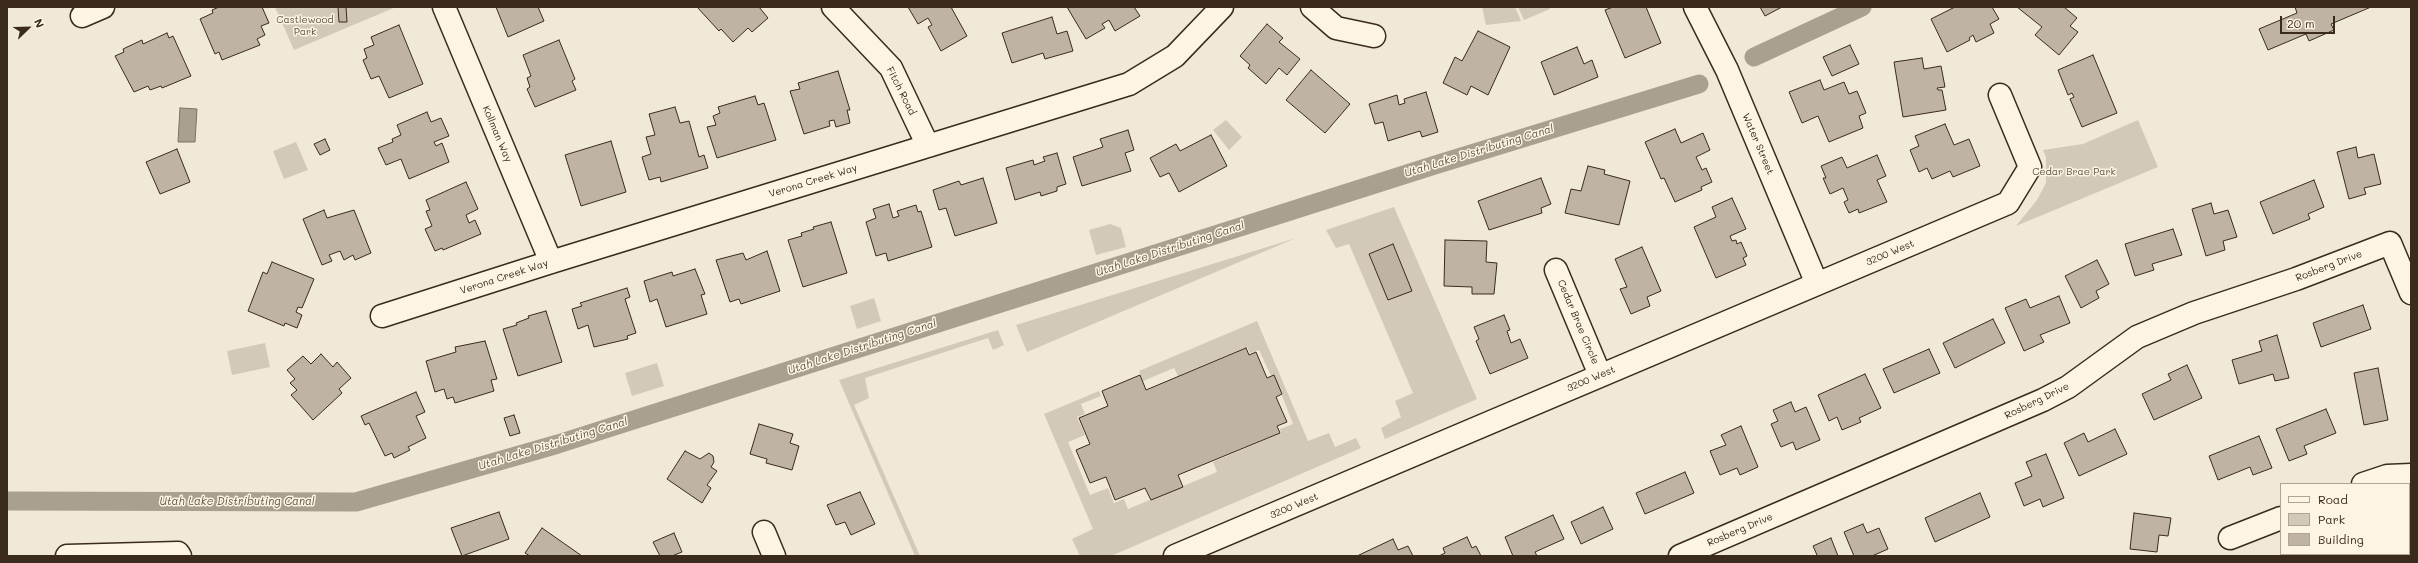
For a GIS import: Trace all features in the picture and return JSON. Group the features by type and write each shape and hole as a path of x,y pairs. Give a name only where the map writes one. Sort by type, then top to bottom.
{"street":[{"path":"82,16 103,7"},
{"name":"Kollman Way","path":"444,7 551,262"},
{"name":"Fitch Road","path":"833,7 891,68 928,146"},
{"name":"Verona Creek Way","path":"382,316 551,262 1129,84 1175,56 1222,7"},
{"path":"1312,7 1336,28 1374,36"},
{"name":"Water Street","path":"1695,7 1727,70 1817,284"},
{"name":"3200 West","path":"1175,556 2008,203 2030,167 2000,95"},
{"name":"Rosberg Drive","path":"1680,556 2043,400 2081,378 2137,337 2164,324 2330,267 2390,243 2411,293"},
{"name":"Cedar Brae Circle","path":"1556,270 1600,375"},
{"path":"2366,483 2387,476 2411,475"},
{"path":"2230,538 2280,518"},
{"path":"764,532 774,556"},
{"path":"67,556 179,554"}],"green space":[{"name":"Castlewood Park","path":"275,7 396,7 294,50"},
{"path":"1482,7 1515,7 1521,21 1486,25"},
{"path":"1518,7 1549,7 1550,9 1524,20"},
{"path":"1226,120 1242,137 1229,150 1213,130"},
{"name":"Cedar Brae Park","path":"2138,120 2158,167 2016,226 2037,200 2046,183 2046,157 2043,150 2083,144"},
{"path":"296,142 308,170 284,179 273,151"},
{"path":"1394,207 1477,399 1385,439 1381,428 1401,417 1395,401 1413,393 1349,244 1336,248 1326,230"},
{"path":"1110,224 1121,228 1126,247 1096,255 1089,230"},
{"path":"1296,238 1027,352 1016,325"},
{"path":"874,298 881,321 857,329 850,306"},
{"path":"1257,321 1308,441 1329,433 1335,447 1356,438 1361,448 1111,556 1080,556 1072,539 1093,529 1044,414 1099,391 1101,396 1081,404 1085,414 1077,417 1085,435 1068,442 1090,495 1108,488 1114,503 1124,499 1128,509 1217,472 1213,462 1281,433 1280,429 1293,424 1274,375 1271,376 1259,350 1250,353 1247,347 1178,376 1174,368 1143,381 1139,371"},
{"path":"998,330 1004,345 993,350 988,338 865,378 869,398 854,405 920,556 915,556 839,380"},
{"path":"265,343 270,367 232,375 227,351"},
{"path":"657,363 664,386 632,396 625,373"}],"shaded area":[{"path":"180,108 197,109 195,142 178,142"}],"building":[{"path":"219,7 262,7 269,23 261,26 265,35 257,39 260,45 222,60 219,52 215,54 200,19 213,13 212,10"},
{"path":"338,7 346,7 347,22 339,22"},
{"path":"496,7 538,7 544,21 508,37"},
{"path":"697,7 759,7 768,18 752,32 748,28 733,42 721,29 719,31"},
{"path":"908,7 951,7 967,36 941,51 928,27 932,25 928,18 918,24"},
{"path":"1067,7 1134,7 1140,16 1115,31 1109,20 1102,24 1105,28 1086,39"},
{"path":"1613,7 1646,7 1661,43 1625,58 1605,10"},
{"path":"1760,7 1782,7 1765,16"},
{"path":"1955,7 1992,7 1999,19 1990,24 1994,33 1976,42 1973,35 1969,38 1970,40 1947,52 1931,19"},
{"path":"2017,7 2064,7 2077,18 2070,26 2078,32 2059,55 2035,35 2042,27"},
{"path":"2295,7 2371,7 2331,24 2334,30 2309,41 2306,34 2268,50 2259,29 2297,13"},
{"path":"1052,17 1057,34 1067,31 1073,51 1045,59 1043,53 1012,63 1002,33"},
{"path":"1267,24 1283,38 1279,42 1300,59 1287,75 1279,68 1266,84 1248,68 1250,65 1240,56"},
{"path":"399,25 423,84 389,98 379,76 371,79 363,60 367,58 364,49 374,45 371,37"},
{"path":"1478,31 1510,47 1488,95 1471,86 1467,95 1443,83 1455,57 1462,61"},
{"path":"167,33 169,38 173,36 191,76 162,88 161,86 150,90 148,86 134,92 115,56 124,52 123,49 142,40 143,44"},
{"path":"559,40 575,79 572,81 576,90 535,107 527,89 530,87 527,78 531,76 523,55"},
{"path":"1850,45 1859,64 1832,76 1823,57"},
{"path":"1577,47 1584,64 1592,60 1598,77 1554,95 1541,62"},
{"path":"2093,55 2117,113 2082,127 2070,99 2074,97 2072,93 2068,95 2058,70"},
{"path":"1922,58 1924,69 1941,66 1945,87 1937,88 1938,90 1942,90 1946,110 1903,117 1894,62"},
{"path":"1311,70 1350,104 1325,133 1286,100"},
{"path":"838,71 850,110 847,110 850,123 836,127 834,120 829,121 830,126 804,134 790,91 800,89 798,83"},
{"path":"1820,80 1824,90 1844,82 1849,94 1857,91 1866,113 1859,116 1863,128 1829,142 1818,116 1802,123 1789,92"},
{"path":"1426,92 1438,132 1422,137 1420,131 1388,141 1383,122 1375,124 1369,104 1397,95 1399,105 1405,103 1404,99"},
{"path":"755,96 758,105 764,103 776,140 717,158 707,127 716,125 713,116 720,113 718,107"},
{"path":"675,107 680,123 689,121 699,157 704,155 708,168 661,182 660,177 649,180 642,157 651,154 646,137 655,135 649,114"},
{"path":"427,112 431,122 441,118 449,136 434,142 436,146 442,143 449,162 409,179 401,159 386,165 378,148 393,142 392,139 401,135 397,125"},
{"path":"1945,124 1954,145 1969,139 1980,166 1953,177 1950,171 1932,179 1927,168 1919,172 1910,150 1919,146 1915,136"},
{"path":"1675,129 1681,143 1703,133 1710,150 1696,157 1702,170 1706,168 1712,182 1701,187 1702,190 1675,202 1664,178 1661,179 1645,142"},
{"path":"1128,130 1134,150 1125,153 1131,171 1082,186 1073,157 1103,147 1100,139"},
{"path":"1211,135 1227,166 1179,192 1169,173 1160,177 1150,158 1176,144 1180,151"},
{"path":"325,139 330,150 320,155 314,144"},
{"path":"611,141 626,192 581,206 565,155"},
{"path":"2356,147 2358,158 2374,154 2381,184 2364,188 2366,194 2349,199 2337,152"},
{"path":"177,149 190,182 160,194 146,162"},
{"path":"1057,153 1066,184 1057,187 1057,191 1041,196 1040,192 1015,200 1006,168 1033,160 1034,165 1045,161 1043,157"},
{"path":"1877,155 1886,176 1877,180 1887,202 1859,213 1858,209 1849,213 1844,202 1848,200 1843,188 1830,194 1823,178 1826,178 1821,166 1842,157 1847,168"},
{"path":"1588,166 1605,170 1604,174 1630,181 1619,225 1565,213 1571,189 1581,191"},
{"path":"983,178 997,223 955,236 946,208 939,210 933,190 959,181 961,185"},
{"path":"1541,178 1551,204 1541,208 1542,213 1489,230 1478,201"},
{"path":"2314,180 2324,207 2308,214 2310,219 2273,234 2260,202"},
{"path":"466,182 478,209 466,215 469,223 475,220 481,234 443,250 442,248 435,251 425,229 432,226 426,211 430,210 426,200"},
{"path":"1732,198 1746,229 1730,236 1732,241 1736,240 1737,244 1741,242 1747,256 1743,258 1746,265 1716,278 1694,227 1716,217 1712,207"},
{"path":"2211,203 2214,214 2228,210 2237,237 2223,241 2225,250 2206,256 2192,209"},
{"path":"889,204 893,218 899,216 897,211 916,205 918,212 921,211 932,247 888,261 886,253 876,256 866,222 876,218 873,209"},
{"path":"324,210 327,218 354,210 371,253 355,260 353,255 344,260 340,251 329,255 332,261 322,265 303,219"},
{"path":"831,222 847,273 803,287 788,240 802,236 801,233 814,229 813,227"},
{"path":"2173,229 2182,255 2152,264 2154,270 2135,276 2125,244"},
{"path":"1445,240 1487,241 1486,262 1497,263 1494,294 1472,294 1472,287 1444,286"},
{"path":"1393,244 1412,291 1388,300 1369,254"},
{"path":"1642,247 1661,291 1647,297 1650,306 1631,314 1620,289 1627,287 1615,259"},
{"path":"767,251 780,291 741,304 739,299 730,302 716,260 743,253 746,260"},
{"path":"2097,260 2109,284 2096,291 2099,298 2081,308 2065,276"},
{"path":"272,262 314,279 302,308 298,307 296,312 302,315 297,328 285,323 284,326 248,311 263,272 267,274"},
{"path":"695,269 705,294 701,295 707,314 666,327 657,299 650,302 644,281 672,272 673,276"},
{"path":"627,288 630,297 625,299 636,333 627,336 628,339 594,347 588,325 578,329 572,309 582,306 580,303"},
{"path":"2059,296 2070,323 2040,335 2044,342 2024,351 2005,308 2026,299 2030,308"},
{"path":"2363,305 2371,329 2321,347 2313,323"},
{"path":"546,311 562,362 518,376 503,329 517,325 516,323 529,318 528,316"},
{"path":"1504,315 1510,330 1507,331 1511,343 1520,339 1528,358 1490,374 1476,341 1479,339 1474,327"},
{"path":"1993,319 2005,343 1955,368 1943,343"},
{"path":"2277,335 2289,378 2275,381 2273,374 2239,384 2232,360 2262,351 2259,341"},
{"path":"485,341 497,379 491,380 494,391 455,403 453,397 447,399 444,389 435,392 426,361 456,352 455,347"},
{"path":"1246,348 1249,355 1256,352 1267,378 1274,375 1282,394 1276,397 1287,422 1277,426 1280,433 1178,475 1183,487 1151,500 1145,488 1115,500 1106,477 1090,483 1076,450 1090,444 1079,418 1108,406 1102,391 1140,375 1146,390"},
{"path":"1929,349 1940,373 1894,393 1883,369"},
{"path":"321,354 333,367 337,362 351,378 339,389 342,393 313,420 291,395 297,390 290,383 295,379 287,370 303,356 311,364"},
{"path":"2187,365 2202,398 2154,420 2142,394 2171,380 2168,374"},
{"path":"2378,368 2388,420 2364,425 2354,373"},
{"path":"1865,374 1881,408 1859,418 1861,422 1842,430 1837,417 1829,421 1818,395"},
{"path":"416,392 425,412 416,416 426,438 408,447 410,450 394,458 392,453 385,456 369,423 365,425 361,416"},
{"path":"1791,402 1795,412 1806,407 1820,440 1796,450 1793,442 1781,447 1771,424 1778,421 1773,410"},
{"path":"2326,409 2336,433 2304,446 2307,454 2289,461 2276,429"},
{"path":"514,415 520,433 510,436 504,418"},
{"path":"759,424 793,434 790,443 799,446 792,470 766,463 767,459 750,454"},
{"path":"1741,426 1758,467 1740,475 1737,468 1720,475 1710,451 1726,445 1721,435"},
{"path":"2115,429 2127,454 2079,476 2064,443 2084,433 2088,442"},
{"path":"2259,436 2272,468 2253,475 2250,467 2218,480 2209,456"},
{"path":"685,451 700,459 709,453 713,456 714,462 711,467 717,471 707,485 711,488 702,503 667,479"},
{"path":"2046,454 2064,498 2043,507 2040,499 2024,506 2015,483 2032,476 2026,462"},
{"path":"1685,472 1694,493 1645,514 1636,493"},
{"path":"860,492 875,524 851,535 845,522 836,525 827,505"},
{"path":"1980,493 1990,517 1935,542 1925,518"},
{"path":"1603,507 1613,529 1581,544 1571,522"},
{"path":"499,512 509,539 462,556 451,528"},
{"path":"2134,513 2171,518 2168,536 2159,535 2157,552 2130,549"},
{"path":"1553,515 1564,539 1535,552 1537,556 1513,556 1505,537"},
{"path":"1863,524 1867,533 1879,528 1888,549 1872,556 1854,556 1844,532"},
{"path":"542,528 582,556 530,556 525,553"},
{"path":"674,533 682,552 672,556 660,556 653,542"},
{"path":"1467,537 1472,548 1476,546 1481,556 1439,556 1445,553 1443,548"},
{"path":"1831,538 1838,556 1814,556 1817,555 1813,546"},
{"path":"1393,539 1398,550 1408,546 1413,556 1357,556"},
{"path":"2370,555 2370,556 2333,556"}],"waterway":[{"name":"Utah Lake Distributing Canal","path":"1754,57 1862,7"},
{"name":"Utah Lake Distributing Canal","path":"7,501 356,502 558,444 1435,165 1699,84"}]}
